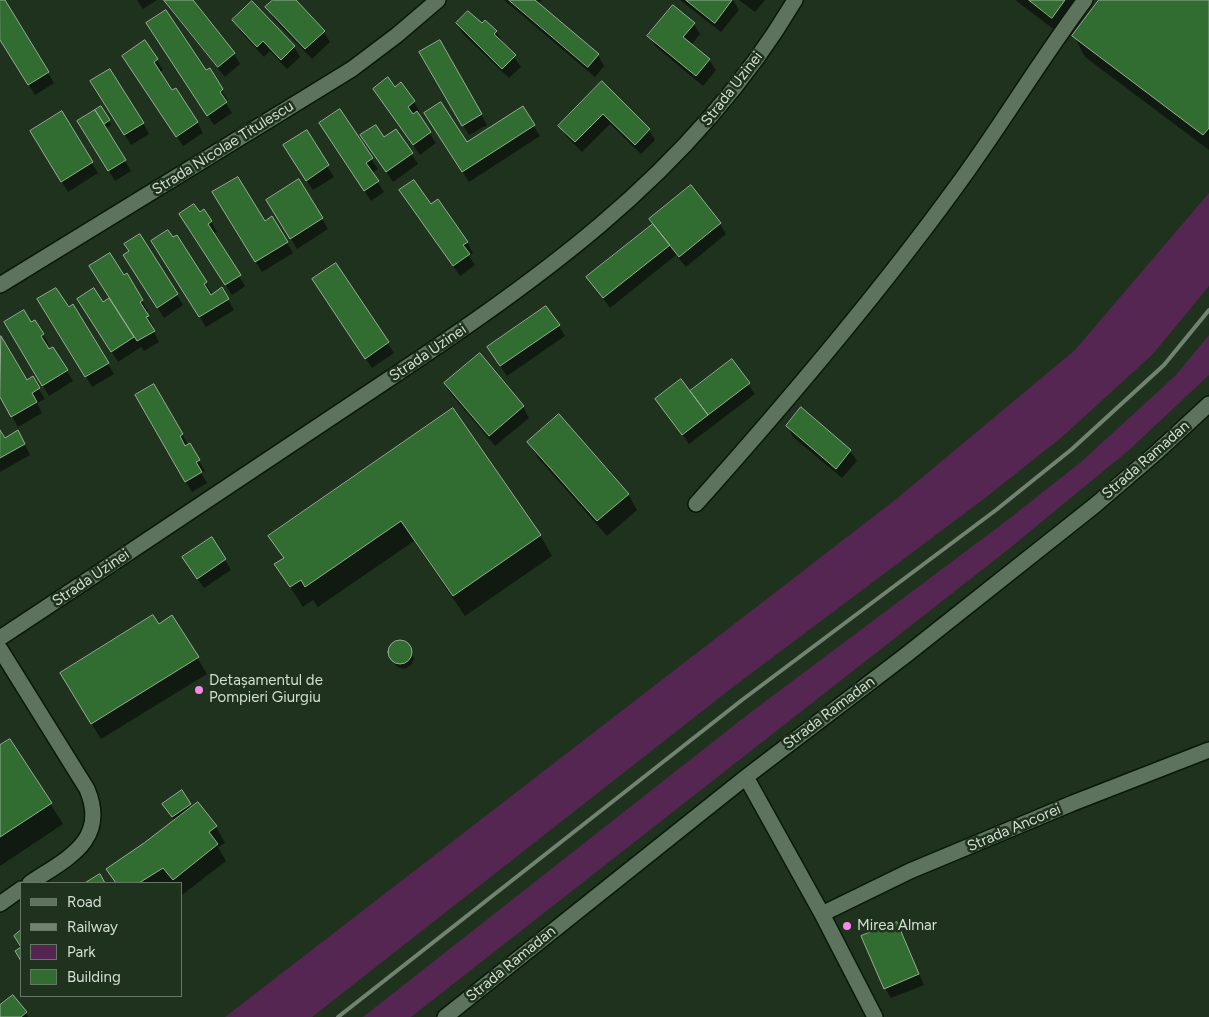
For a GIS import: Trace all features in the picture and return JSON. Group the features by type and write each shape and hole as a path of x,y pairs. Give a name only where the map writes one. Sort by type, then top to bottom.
{"street":[{"name":"Strada Nicolae Titulescu","path":"0,285 352,68 397,35 438,0"},
{"name":"Strada Uzinei","path":"0,638 433,350 542,274 638,193 690,142 750,68 778,28 794,0"},
{"path":"696,504 777,413 888,277 957,186 1086,0"},
{"name":"Strada Ramadan","path":"445,1017 746,777 906,655 1094,506 1209,404"},
{"path":"0,649 88,789 93,806 93,824 82,845 70,856 31,882"},
{"name":"Strada Ancorei","path":"822,914 910,871 1073,803 1209,750"},
{"path":"746,777 822,914 875,1017"},
{"path":"0,904 20,890"}],"green space":[{"path":"1209,193 1209,286 1153,354 1062,437 985,498 733,687 312,1017 225,1017 895,500 1075,350"},
{"path":"1209,335 1209,375 1129,450 1010,548 411,1017 363,1017 751,712 1005,522 1081,462 1175,376"}],"building":[{"path":"0,0 5,0 49,72 28,85 0,40"},
{"path":"164,0 193,0 235,53 218,67"},
{"path":"273,0 296,0 325,31 305,49 265,7"},
{"path":"509,0 535,0 599,54 588,67"},
{"path":"686,0 732,0 715,23"},
{"path":"1029,0 1065,0 1052,18"},
{"path":"1099,0 1209,0 1209,128 1203,135 1072,36"},
{"path":"252,1 295,46 281,60 263,41 257,47 232,20"},
{"path":"673,5 695,23 683,37 710,59 696,76 647,36"},
{"path":"166,10 206,70 210,68 223,89 220,92 227,102 207,116 146,23"},
{"path":"468,11 482,23 485,20 497,31 494,34 516,55 502,69 456,23"},
{"path":"145,40 158,59 154,62 172,90 176,88 198,122 176,137 122,56"},
{"path":"440,40 482,114 462,126 419,52"},
{"path":"110,69 144,123 124,135 90,81"},
{"path":"388,77 395,87 401,82 415,101 408,107 413,114 417,111 431,132 413,145 373,89"},
{"path":"602,81 650,129 635,145 603,114 575,142 558,126"},
{"path":"441,102 467,142 523,106 535,125 462,172 424,113"},
{"path":"101,106 110,120 104,124 95,110"},
{"path":"340,109 373,158 366,163 379,181 364,191 319,123"},
{"path":"95,110 126,160 108,171 77,121"},
{"path":"62,111 93,162 61,182 30,131"},
{"path":"376,125 384,137 396,129 413,153 386,172 360,135"},
{"path":"307,130 329,165 306,181 283,145"},
{"path":"238,177 265,221 272,216 288,242 255,262 212,192"},
{"path":"299,179 323,218 290,239 266,200"},
{"path":"414,180 431,204 438,199 468,242 463,245 470,254 453,266 399,190"},
{"path":"691,185 721,223 679,257 649,219"},
{"path":"194,204 200,212 204,209 212,221 208,224 241,275 225,285 179,214"},
{"path":"653,224 670,245 603,298 586,277"},
{"path":"168,230 173,237 177,235 207,282 204,284 211,295 222,287 229,299 199,317 151,241"},
{"path":"140,234 178,294 157,308 123,255 129,251 124,244"},
{"path":"110,253 124,275 127,273 143,300 140,302 149,316 146,317 155,331 137,341 89,266"},
{"path":"336,263 389,342 365,359 312,279"},
{"path":"56,288 69,307 73,304 109,363 85,377 37,299"},
{"path":"94,288 103,302 109,298 134,337 111,352 77,299"},
{"path":"546,306 560,325 500,366 487,347"},
{"path":"24,310 31,322 35,320 44,334 41,336 49,349 53,347 68,370 42,386 4,322"},
{"path":"1,336 27,380 33,376 40,388 32,393 37,402 11,417 0,397"},
{"path":"480,353 524,406 489,436 444,383"},
{"path":"732,359 750,383 708,415 690,391"},
{"path":"681,379 708,415 682,435 655,399"},
{"path":"154,384 183,434 180,436 185,446 190,443 200,460 196,462 202,472 185,482 135,395"},
{"path":"801,407 851,450 836,469 786,426"},
{"path":"453,408 541,535 453,596 401,521 305,587 301,580 290,587 274,564 284,558 268,536"},
{"path":"559,414 629,494 597,521 527,442"},
{"path":"0,430 5,438 18,430 25,444 0,458"},
{"path":"212,537 226,559 197,579 182,557"},
{"path":"153,615 159,624 172,615 199,657 91,724 60,673"},
{"path":"400,640 405,641 411,647 411,657 405,663 400,664 395,663 389,657 388,652 389,647 395,641"},
{"path":"10,739 52,803 0,837 0,745"},
{"path":"182,790 191,804 172,817 162,804"},
{"path":"198,802 217,826 209,832 218,844 173,880 163,868 141,882 115,882 106,869"},
{"path":"100,874 104,882 87,882"},
{"path":"897,922 919,974 884,989 861,936"},
{"path":"20,931 20,945 14,936"},
{"path":"20,948 20,959 15,951"},
{"path":"13,995 27,1012 21,1017 0,1017 0,1005"}],"railway":[{"path":"338,1017 742,700 996,510 1072,449 1164,365 1209,310"}],"place":[{"name":"Detașamentul de Pompieri Giurgiu","path":"199,690"},
{"name":"Mirea Almar","path":"847,926"}]}
